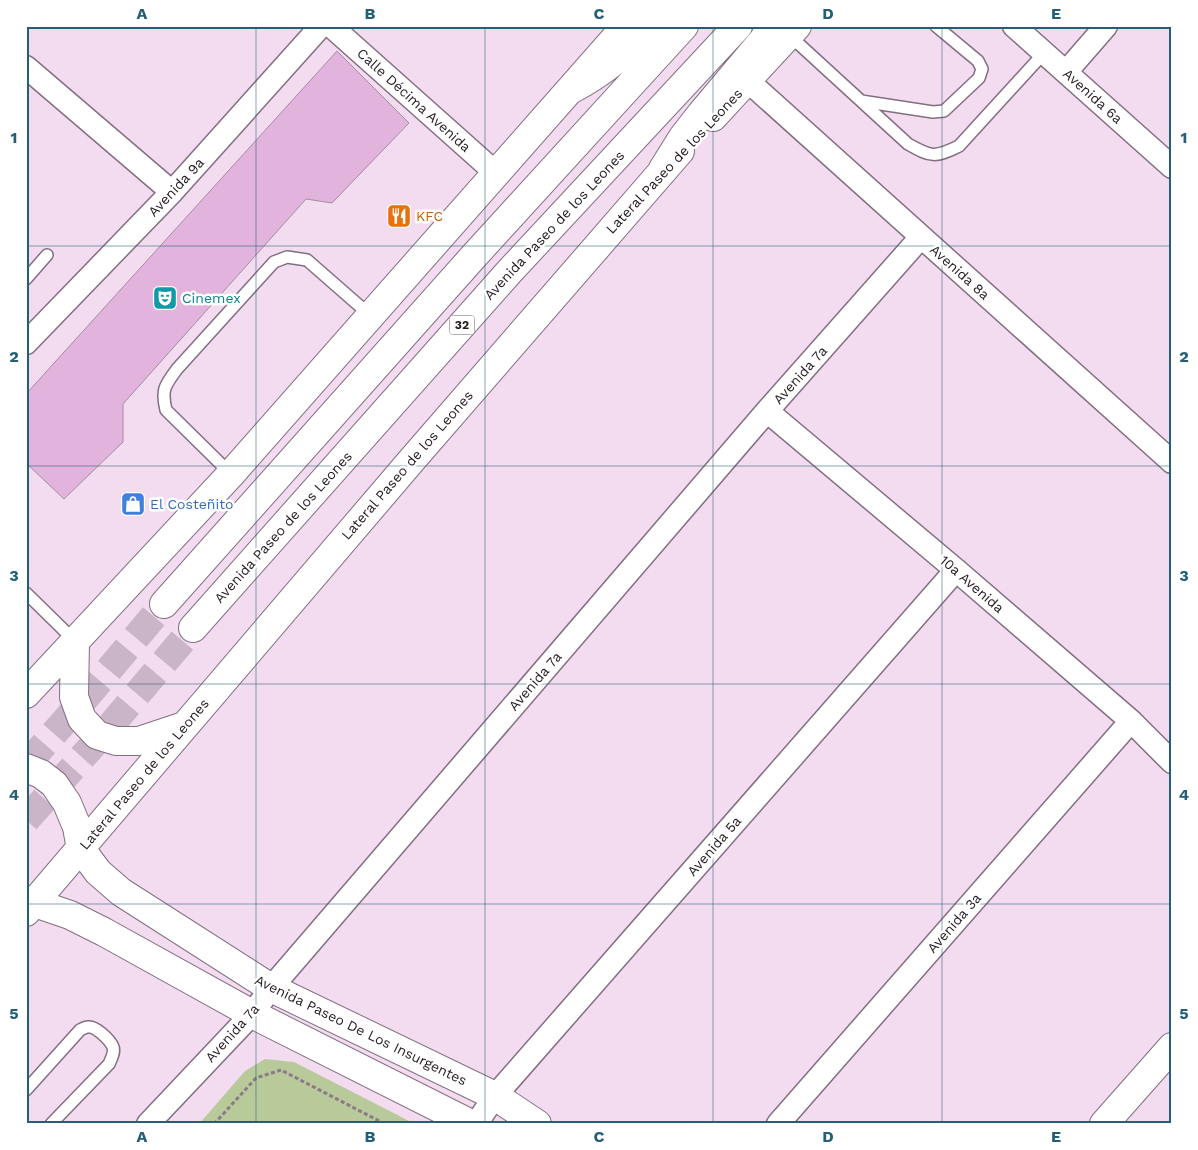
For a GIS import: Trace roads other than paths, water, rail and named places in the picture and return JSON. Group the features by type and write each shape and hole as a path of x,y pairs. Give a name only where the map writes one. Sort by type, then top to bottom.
{"street":[{"name":"Avenida 9a","path":"26,343 172,192 321,26"},
{"name":"Calle Décima Avenida","path":"331,26 497,174"},
{"path":"26,694 231,474 626,26"},
{"path":"572,89 594,78 620,58 654,26"},
{"path":"164,604 480,249 684,26"},
{"name":"Avenida Paseo de los Leones","path":"193,628 509,272 738,26"},
{"name":"Avenida 6a","path":"1014,26 1172,167"},
{"path":"1066,72 1106,26"},
{"path":"663,169 684,136 764,39 785,29"},
{"name":"Lateral Paseo de los Leones","path":"29,906 81,849 184,726 663,169 748,81 785,29"},
{"path":"26,66 172,192"},
{"name":"Avenida 8a","path":"748,81 1172,462"},
{"name":"Avenida 7a","path":"148,1124 252,1014 271,988 767,411 921,237"},
{"name":"10a Avenida","path":"767,411 1131,721 1172,762"},
{"name":"Avenida 5a","path":"476,1124 495,1096 956,570"},
{"path":"75,641 74,697 82,719 97,734 116,740 138,741 184,726"},
{"name":"Avenida 3a","path":"778,1124 1131,721"},
{"name":"Avenida Paseo De Los Insurgentes","path":"26,768 40,774 54,784 67,803 76,827 81,849 98,872 121,892 271,988 495,1096 536,1124"},
{"path":"29,906 70,915 252,1014 471,1124"},
{"path":"1104,1124 1172,1047"}],"lane":[{"path":"861,101 933,112 944,111 979,78 982,70 978,61 936,26"},
{"path":"785,29 908,144 926,154 942,155 959,146 1044,53"},
{"path":"26,279 47,255"},
{"path":"231,474 166,410 163,398 165,386 177,369 274,262 287,257 307,260 371,316"},
{"path":"26,593 75,641"},
{"path":"26,1090 80,1030 86,1026 91,1027 107,1039 113,1048 113,1055 109,1064 51,1124"}],"tunnel":[{"path":"26,765 164,604"},
{"path":"26,820 112,724 193,628"}],"place":[{"name":"KFC","path":"399,216"},
{"name":"Cinemex","path":"165,298"},
{"name":"El Costeñito","path":"133,504"}]}
